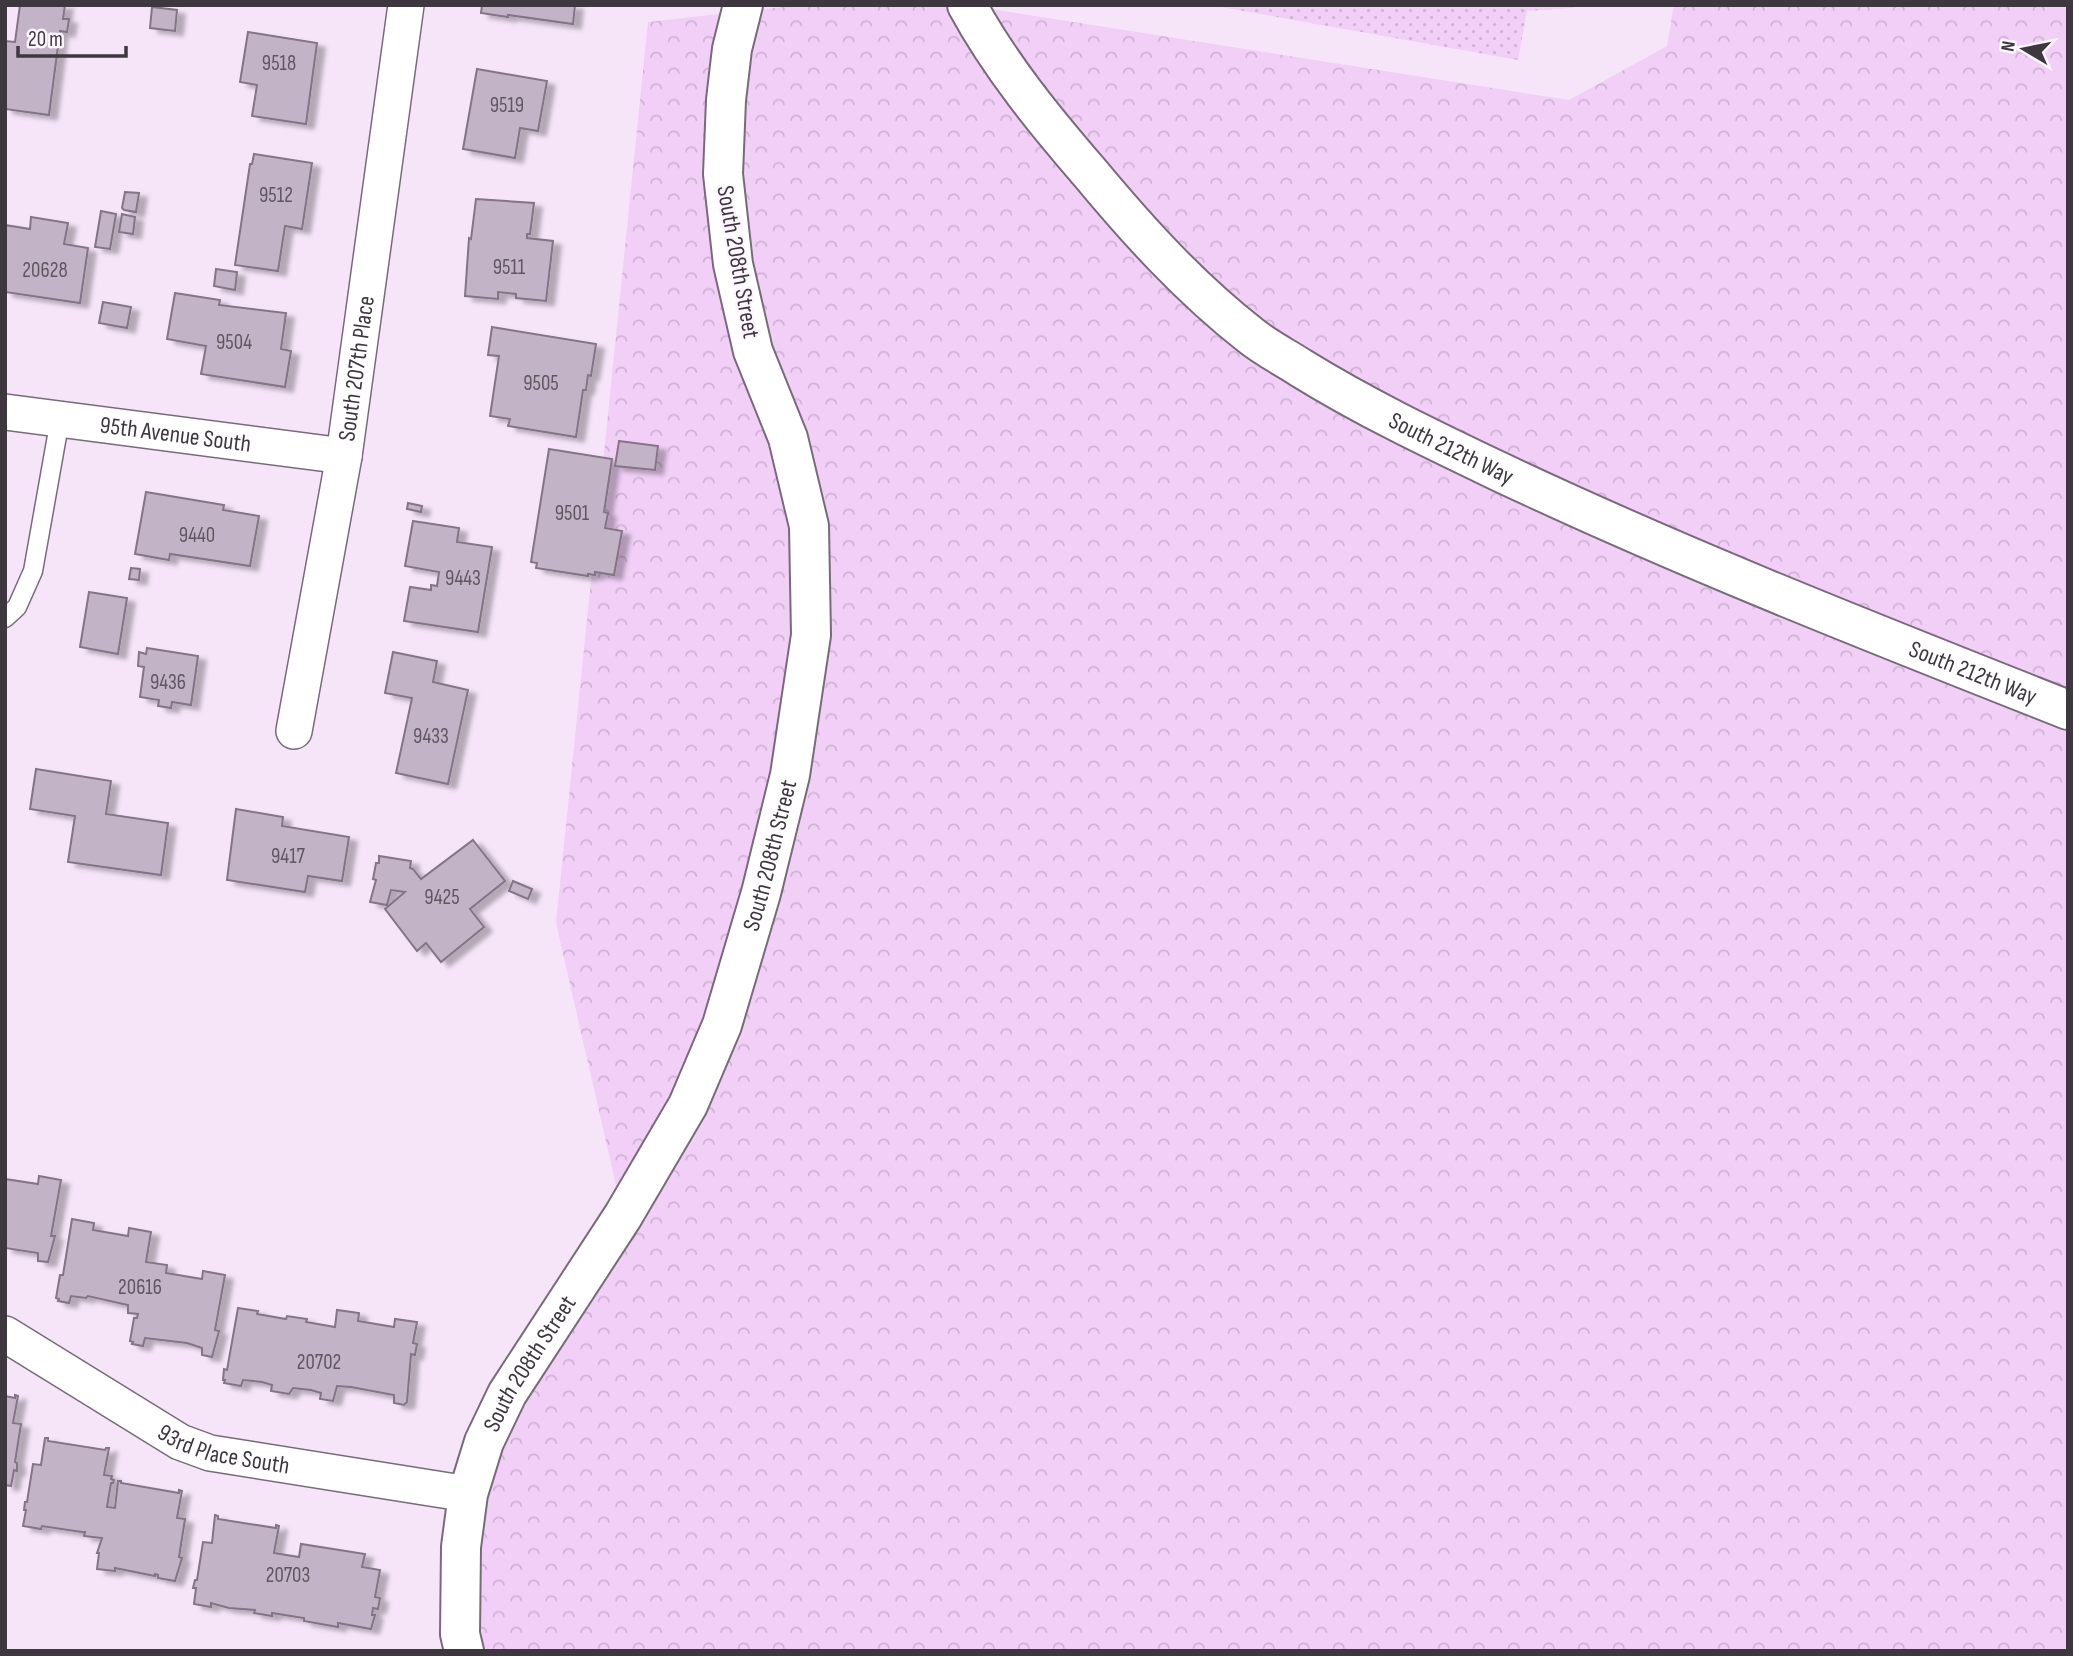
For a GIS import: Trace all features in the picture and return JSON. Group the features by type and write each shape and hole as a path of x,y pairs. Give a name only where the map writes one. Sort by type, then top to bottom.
{"street":[{"name":"South 207th Place","path":"294,731 345,456 405,5"},
{"name":"South 208th Street","path":"464,1651 460,1634 461,1547 468,1494 484,1442 507,1394 623,1216 688,1105 722,1025 761,893 790,775 811,635 809,526 788,438 753,351 733,264 723,174 730,62 743,5"},
{"name":"South 212th Way","path":"967,5 1046,120 1097,182 1191,285 1253,338 1406,428 1560,500 1780,596 2068,710"},
{"name":"95th Avenue South","path":"5,412 345,456"},
{"name":"93rd Place South","path":"5,1334 180,1442 210,1453 468,1494"}],"lane":[{"path":"5,618 17,607 33,570 60,419"}],"green space":[{"path":"801,5 965,5 1569,100 1667,46 1674,5 2068,5 2068,1651 481,1651 468,1494 623,1216 556,923 648,22"},
{"path":"1210,5 1582,5 1527,11 1518,60"}],"building":[{"path":"20,5 65,5 63,19 69,19 67,32 60,31 49,115 5,109 5,41 15,42"},
{"path":"482,5 575,5 573,24 481,13"},
{"path":"152,7 177,10 175,31 150,28"},
{"path":"248,32 317,43 306,124 252,116 257,85 240,82"},
{"path":"477,69 547,81 538,131 520,128 515,158 463,149"},
{"path":"254,154 312,163 302,229 285,226 278,271 235,265 250,164"},
{"path":"125,192 139,193 136,212 122,208"},
{"path":"476,199 534,203 530,234 527,234 527,238 553,241 546,301 516,298 516,294 498,292 498,299 465,296 469,238 471,239"},
{"path":"101,211 116,214 110,249 95,247"},
{"path":"122,214 135,217 133,234 119,232"},
{"path":"31,217 68,223 64,244 88,248 80,303 5,292 5,225 30,229"},
{"path":"216,269 237,272 235,290 214,286"},
{"path":"175,293 220,300 219,305 286,313 281,349 291,351 285,387 201,374 206,346 167,339"},
{"path":"103,302 131,307 127,328 99,323"},
{"path":"492,327 596,344 591,376 588,375 586,390 583,390 576,437 508,426 510,419 490,416 499,356 488,355"},
{"path":"619,441 658,446 655,470 615,466"},
{"path":"549,449 612,459 604,512 608,513 605,528 622,531 614,575 595,572 595,575 588,576 536,568 537,563 531,562"},
{"path":"146,492 224,505 223,510 259,516 250,566 170,554 169,560 135,554"},
{"path":"408,503 422,506 421,512 407,509"},
{"path":"413,521 459,528 457,542 492,547 478,632 404,621 410,587 431,590 431,585 437,586 439,572 405,566"},
{"path":"131,568 140,569 139,580 129,579"},
{"path":"89,592 127,598 118,654 80,647"},
{"path":"147,648 198,656 191,705 172,702 171,708 158,706 159,700 140,697 144,667 138,666 139,652 146,654"},
{"path":"393,652 437,661 433,682 468,690 448,784 396,773 412,698 385,693"},
{"path":"36,769 111,781 106,814 168,823 161,875 68,862 75,816 30,809"},
{"path":"236,809 283,817 282,826 349,837 342,881 308,876 305,892 227,880"},
{"path":"473,840 505,881 470,909 484,927 441,962 426,943 417,951 385,909 405,892 391,890 387,905 370,902 376,880 373,879 376,863 379,863 379,856 411,861 410,868 421,879"},
{"path":"513,881 532,889 528,899 509,891"},
{"path":"39,1176 61,1180 51,1236 55,1236 48,1262 38,1261 38,1253 5,1248 5,1179 38,1184"},
{"path":"72,1219 94,1223 93,1230 128,1236 129,1228 151,1232 146,1262 167,1265 166,1273 202,1279 203,1271 225,1275 215,1330 219,1331 212,1357 202,1355 202,1348 187,1343 145,1338 143,1346 132,1344 130,1341 134,1318 137,1318 138,1314 128,1313 128,1305 88,1296 71,1296 69,1303 58,1301 56,1298 60,1275 63,1275"},
{"path":"238,1308 286,1319 287,1316 307,1319 306,1322 335,1327 337,1310 359,1313 358,1321 394,1327 395,1319 417,1322 413,1343 417,1344 415,1355 411,1354 407,1402 404,1405 394,1403 394,1395 351,1387 337,1386 333,1401 320,1399 321,1393 311,1390 293,1388 289,1394 271,1391 272,1385 262,1382 243,1380 241,1386 224,1383 224,1369 227,1370"},
{"path":"15,1395 18,1396 13,1423 21,1424 15,1462 17,1471 14,1470 11,1486 5,1485 5,1396 15,1398"},
{"path":"45,1438 48,1438 48,1441 105,1450 109,1448 104,1475 112,1476 111,1479 114,1480 111,1483 107,1507 115,1508 118,1481 179,1493 179,1490 182,1491 177,1518 185,1519 179,1557 182,1558 175,1581 158,1578 155,1574 115,1568 115,1571 97,1569 97,1553 102,1538 84,1536 85,1532 23,1526 33,1464 41,1465"},
{"path":"215,1515 218,1519 276,1528 276,1525 279,1526 274,1553 299,1557 301,1544 365,1554 362,1567 380,1570 375,1597 380,1598 378,1609 373,1608 372,1615 375,1615 371,1629 338,1623 338,1627 304,1621 304,1618 272,1613 272,1616 254,1613 255,1610 229,1608 211,1603 211,1607 194,1604 196,1588 193,1588 197,1580 203,1542 212,1543"}]}
